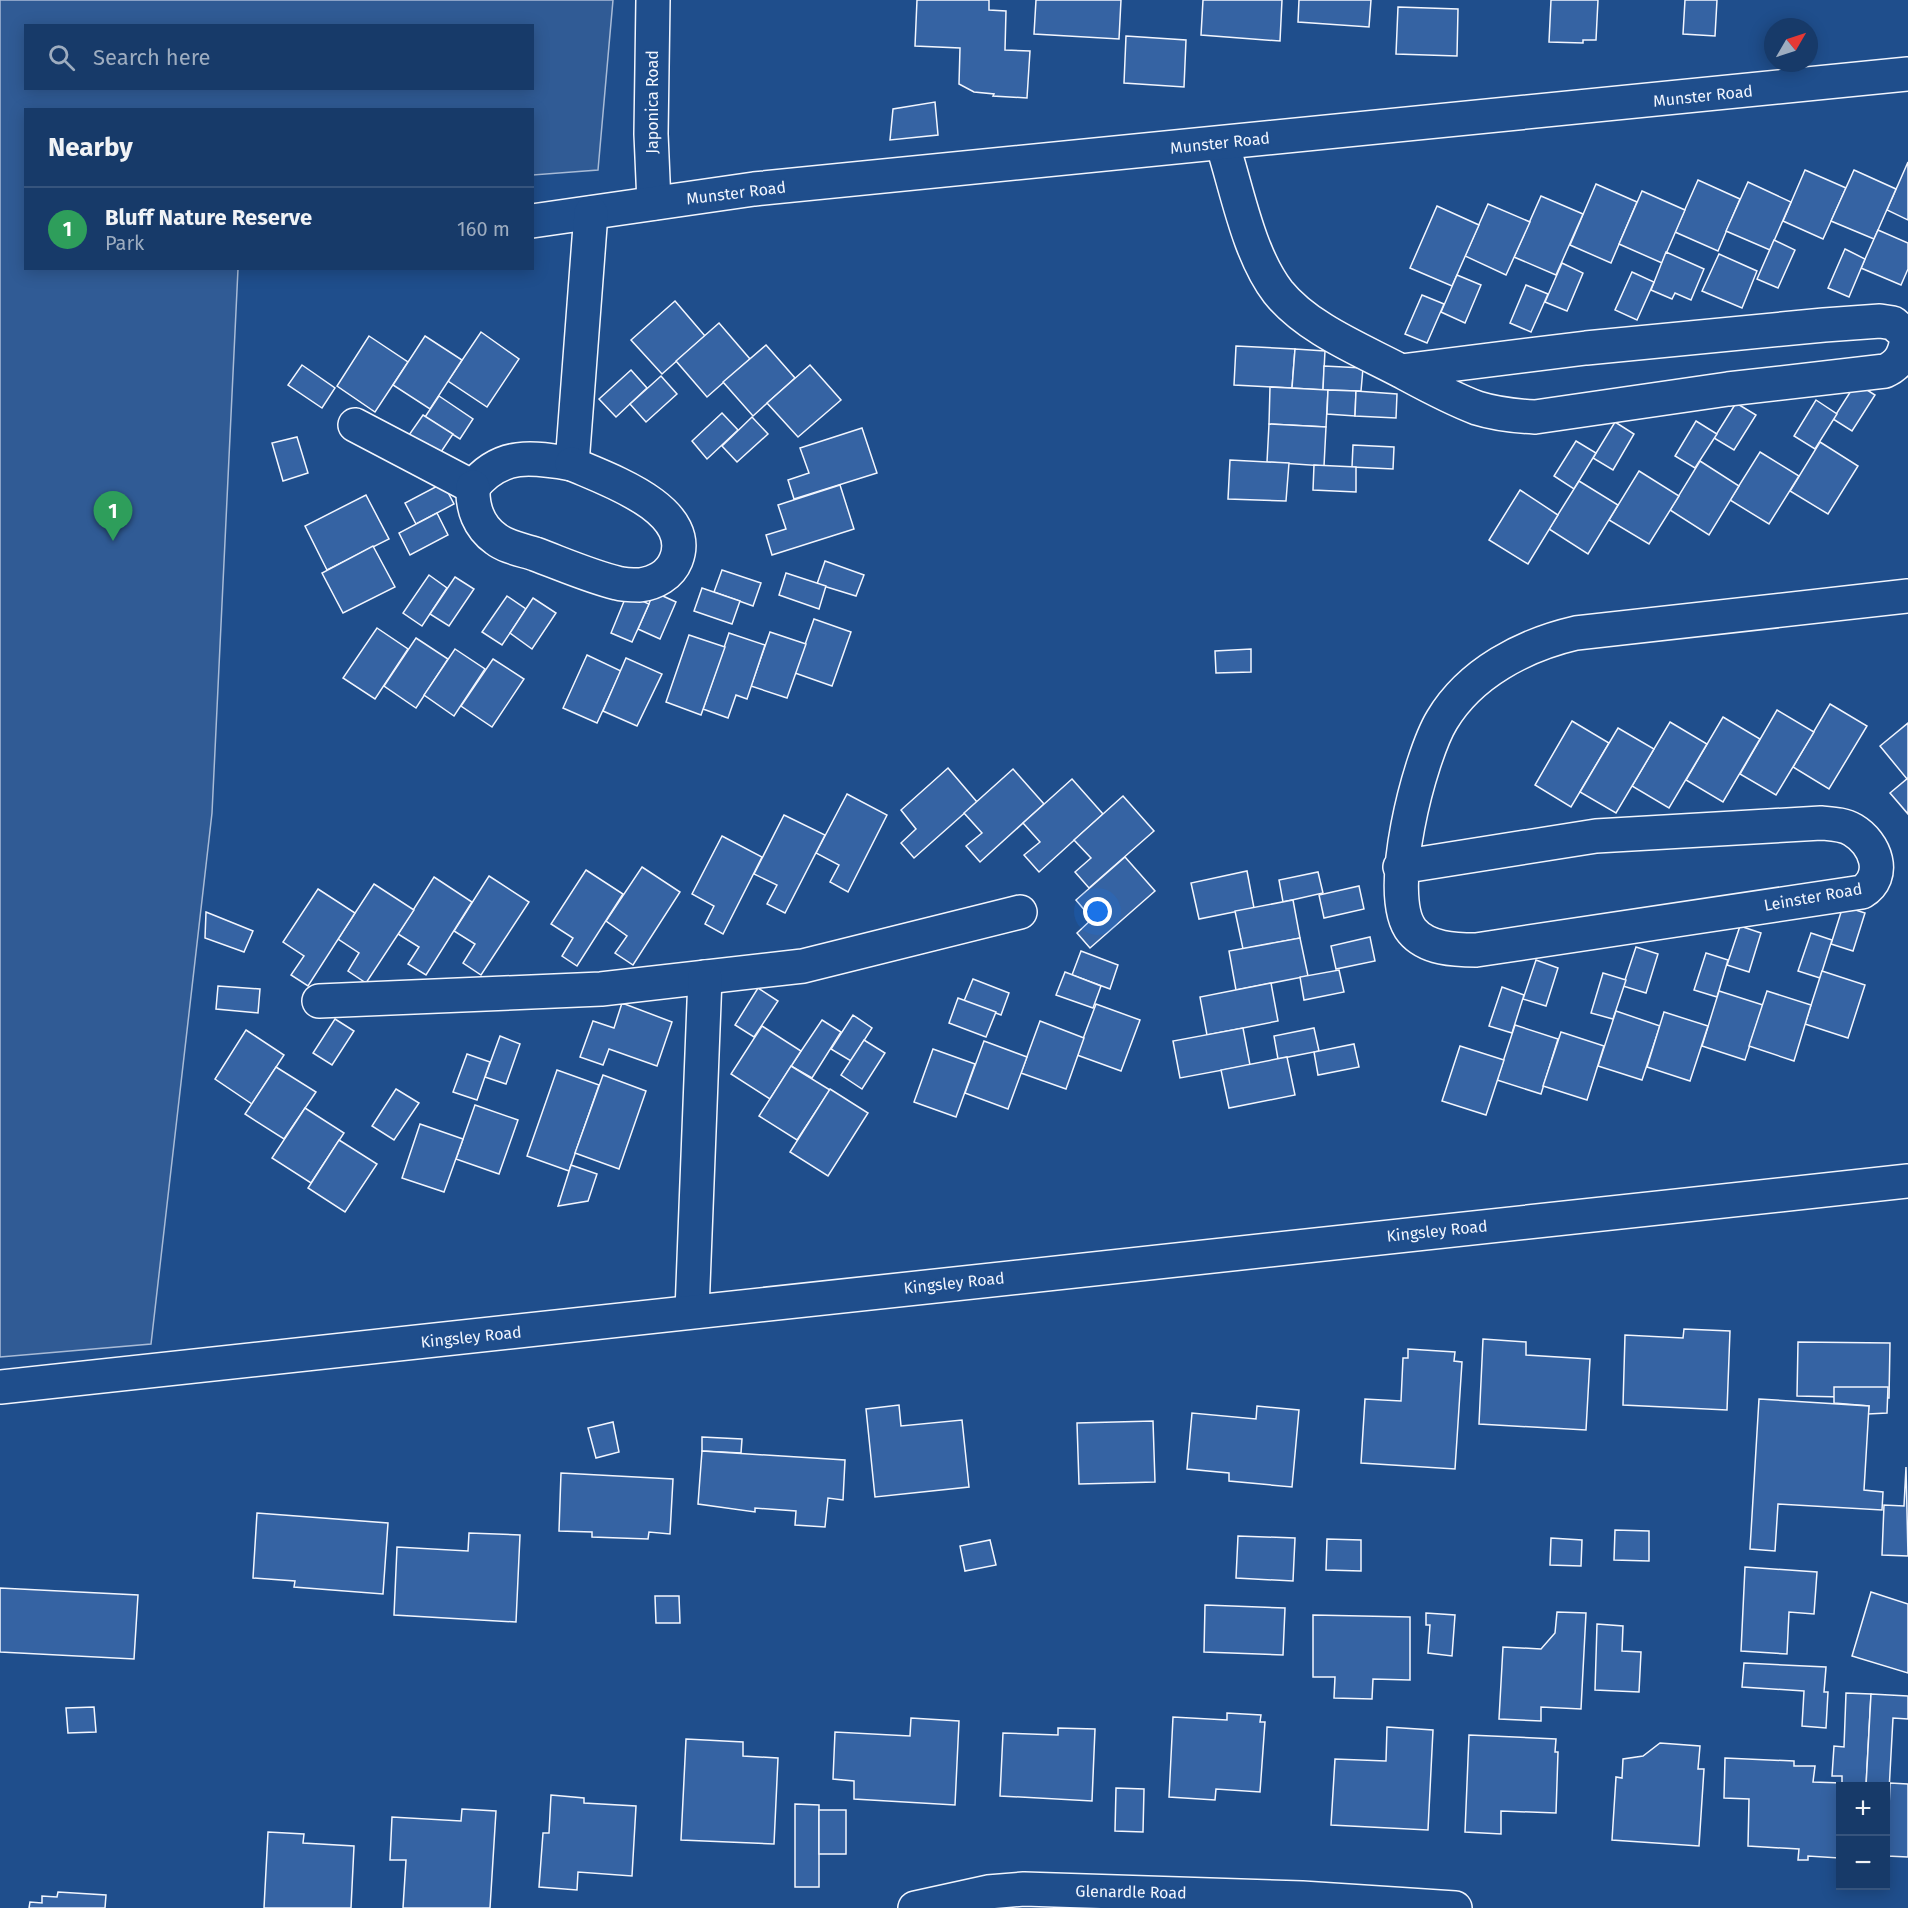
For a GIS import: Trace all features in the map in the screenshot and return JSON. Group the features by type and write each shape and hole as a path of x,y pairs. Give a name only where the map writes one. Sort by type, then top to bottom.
{"street":[{"name":"Japonica Road","path":"653,0 651,134 654,203"},
{"name":"Munster Road","path":"534,220 790,186 1908,74"},
{"path":"1222,143 1257,256 1277,291 1300,314 1401,371 1443,394 1478,408 1506,415 1535,417 1728,389 1885,371 1895,366 1902,357 1907,335 1893,323 1880,321 1586,348 1401,371"},
{"path":"572,464 591,213"},
{"path":"355,425 473,487"},
{"path":"532,457 572,464 633,491 654,504 670,520 677,534 679,547 675,561 667,573 654,582 619,584 497,540 477,518 473,487 485,473 513,460 532,457"},
{"name":"Leinster Road","path":"1400,867 1596,836 1821,823 1841,825 1865,840 1877,866 1871,886 1862,892 1476,950 1453,950 1442,947 1412,931 1405,909 1400,867 1418,778 1442,720 1473,683 1519,651 1546,640 1576,633 1908,596"},
{"path":"320,1001 601,989 803,966 1020,912"},
{"path":"692,1311 705,977"},
{"name":"Kingsley Road","path":"0,1387 1908,1181"},
{"name":"Glenardle Road","path":"915,1908 988,1892 1024,1889 1066,1899 1302,1898 1390,1906 1455,1908"}],"shaded area":[{"path":"0,0 613,0 598,170 534,175 534,108 24,108 24,270 238,270 212,813 151,1344 0,1357"}],"building":[{"path":"917,0 989,0 989,10 1006,11 1005,50 1030,51 1027,98 993,96 994,94 974,92 959,84 960,48 915,46"},
{"path":"1036,0 1121,0 1119,39 1034,34"},
{"path":"1203,0 1282,0 1280,41 1201,35"},
{"path":"1299,0 1371,0 1369,27 1298,22"},
{"path":"1551,0 1598,0 1596,40 1583,40 1583,43 1549,42"},
{"path":"1685,0 1717,0 1715,36 1683,34"},
{"path":"1398,7 1458,9 1457,56 1396,54"},
{"path":"1126,36 1186,40 1184,87 1124,83"},
{"path":"935,102 938,135 890,140 893,109"},
{"path":"1908,162 1908,220 1887,210"},
{"path":"1805,170 1846,188 1823,239 1783,221"},
{"path":"1854,170 1896,189 1874,239 1831,221"},
{"path":"1698,180 1740,199 1718,251 1675,232"},
{"path":"1748,182 1791,202 1770,250 1726,231"},
{"path":"1596,184 1637,202 1611,263 1570,245"},
{"path":"1642,191 1685,210 1662,263 1619,244"},
{"path":"1541,196 1583,214 1556,275 1514,257"},
{"path":"1488,204 1530,222 1506,275 1465,256"},
{"path":"1437,206 1479,225 1452,286 1410,268"},
{"path":"1878,230 1908,243 1908,269 1901,285 1861,268"},
{"path":"1774,240 1795,250 1778,288 1757,279"},
{"path":"1845,249 1865,259 1849,297 1828,288"},
{"path":"1666,252 1704,269 1691,300 1675,293 1672,299 1651,290"},
{"path":"1719,254 1757,271 1742,308 1702,291"},
{"path":"1562,263 1583,273 1567,311 1545,302"},
{"path":"1632,272 1654,282 1637,320 1615,310"},
{"path":"1457,275 1481,285 1465,323 1441,312"},
{"path":"1526,285 1548,294 1531,332 1510,323"},
{"path":"1422,295 1444,304 1427,343 1405,334"},
{"path":"675,301 705,336 662,374 631,340"},
{"path":"719,323 750,359 707,397 676,361"},
{"path":"481,332 519,359 487,407 448,381"},
{"path":"369,336 408,362 375,412 337,386"},
{"path":"425,336 462,360 430,409 393,385"},
{"path":"766,345 795,378 753,416 723,382"},
{"path":"1236,346 1295,349 1292,388 1234,385"},
{"path":"1295,349 1325,351 1323,390 1292,388"},
{"path":"302,365 335,388 322,408 288,385"},
{"path":"810,365 841,400 798,437 767,403"},
{"path":"1324,366 1363,368 1361,391 1323,390"},
{"path":"631,370 647,388 616,417 599,399"},
{"path":"661,376 677,394 646,422 630,404"},
{"path":"1856,383 1875,395 1852,431 1833,419"},
{"path":"1270,387 1328,390 1326,427 1269,424"},
{"path":"1328,390 1356,391 1355,416 1327,414"},
{"path":"1356,391 1397,394 1396,418 1355,416"},
{"path":"439,396 473,419 460,439 425,417"},
{"path":"1816,400 1837,414 1815,449 1794,436"},
{"path":"1736,403 1756,415 1734,450 1714,438"},
{"path":"722,413 738,430 707,459 692,441"},
{"path":"423,415 453,434 439,455 409,435"},
{"path":"752,417 768,434 737,462 722,446"},
{"path":"1696,421 1717,434 1695,468 1675,456"},
{"path":"1615,422 1634,434 1613,470 1593,458"},
{"path":"1269,424 1326,427 1324,466 1267,462"},
{"path":"862,428 877,473 794,499 788,480 809,473 800,448"},
{"path":"297,437 308,473 283,481 272,443"},
{"path":"1576,441 1596,453 1574,489 1554,476"},
{"path":"1820,442 1858,466 1828,514 1790,491"},
{"path":"1353,445 1394,447 1393,469 1352,467"},
{"path":"1760,452 1799,476 1769,524 1730,500"},
{"path":"1230,460 1289,463 1286,501 1228,499"},
{"path":"1700,461 1739,486 1709,535 1670,510"},
{"path":"1314,465 1356,467 1356,492 1313,490"},
{"path":"1639,471 1679,496 1649,544 1609,520"},
{"path":"1579,481 1618,505 1588,554 1549,529"},
{"path":"443,483 454,504 416,524 405,503"},
{"path":"840,485 854,529 772,555 766,535 786,529 778,505"},
{"path":"1520,490 1558,515 1528,564 1489,540"},
{"path":"366,495 389,539 327,570 305,526"},
{"path":"437,513 448,535 410,555 399,533"},
{"path":"373,546 395,587 343,613 322,573"},
{"path":"825,561 864,575 856,596 817,584"},
{"path":"722,570 761,583 753,606 714,592"},
{"path":"786,573 826,586 819,609 779,595"},
{"path":"429,575 447,588 422,626 403,613"},
{"path":"455,577 474,589 449,626 430,614"},
{"path":"702,588 740,601 732,624 694,611"},
{"path":"654,592 676,602 660,639 638,629"},
{"path":"627,594 649,604 632,642 611,633"},
{"path":"507,596 526,609 502,645 482,632"},
{"path":"533,598 556,613 532,649 510,633"},
{"path":"814,619 851,632 832,686 795,673"},
{"path":"377,628 408,649 375,699 343,678"},
{"path":"770,632 806,644 787,698 751,686"},
{"path":"729,633 765,645 747,699 736,695 728,718 703,709"},
{"path":"689,635 725,647 701,715 666,702"},
{"path":"416,638 448,659 416,708 384,686"},
{"path":"455,649 485,669 454,716 424,695"},
{"path":"1251,649 1251,672 1216,673 1215,651"},
{"path":"587,655 621,671 597,723 563,708"},
{"path":"626,658 662,674 637,726 603,711"},
{"path":"493,659 524,679 492,727 461,706"},
{"path":"1830,704 1867,726 1829,789 1793,767"},
{"path":"1777,710 1814,732 1776,795 1740,774"},
{"path":"1723,717 1760,739 1723,802 1686,780"},
{"path":"1572,721 1609,743 1571,807 1535,785"},
{"path":"1670,722 1707,744 1669,808 1632,786"},
{"path":"1908,723 1908,778 1907,779 1880,746"},
{"path":"1618,728 1654,749 1616,813 1580,792"},
{"path":"948,768 977,802 914,858 901,843 916,829 901,810"},
{"path":"1013,769 1044,804 980,862 966,846 982,833 964,813"},
{"path":"1908,778 1908,814 1890,793"},
{"path":"1072,779 1103,814 1039,872 1024,855 1040,842 1023,823"},
{"path":"847,794 887,815 848,892 830,882 839,865 816,853"},
{"path":"1123,796 1154,831 1089,888 1075,872 1091,858 1074,840"},
{"path":"784,815 825,835 785,913 767,904 777,885 754,874"},
{"path":"722,836 762,857 723,934 705,924 714,906 692,894"},
{"path":"1125,857 1155,891 1090,948 1077,933 1092,919 1076,900"},
{"path":"642,867 680,892 633,965 615,953 627,936 606,921"},
{"path":"586,870 623,894 577,966 562,956 573,938 551,924"},
{"path":"1247,871 1254,908 1199,919 1191,883"},
{"path":"1318,872 1323,893 1283,902 1279,880"},
{"path":"489,876 529,902 481,975 463,963 475,944 454,931"},
{"path":"434,877 472,902 426,975 408,964 419,947 398,934"},
{"path":"374,884 414,910 366,983 348,971 359,953 338,939"},
{"path":"1359,886 1364,909 1324,918 1319,895"},
{"path":"318,889 355,913 308,986 291,975 304,956 283,942"},
{"path":"1293,900 1300,938 1243,949 1235,911"},
{"path":"1843,906 1865,913 1853,951 1831,944"},
{"path":"206,912 253,931 244,952 205,938"},
{"path":"1740,926 1761,933 1749,972 1727,965"},
{"path":"1811,933 1832,940 1820,978 1798,971"},
{"path":"1370,937 1375,961 1336,969 1331,946"},
{"path":"1300,938 1308,976 1236,990 1229,951"},
{"path":"1636,947 1658,954 1646,993 1623,986"},
{"path":"1081,951 1118,965 1110,989 1072,975"},
{"path":"1706,953 1728,960 1717,997 1694,990"},
{"path":"1536,960 1558,968 1546,1006 1523,999"},
{"path":"1339,970 1344,992 1304,1000 1300,977"},
{"path":"1822,971 1865,985 1848,1038 1805,1024"},
{"path":"1065,972 1101,986 1093,1008 1056,995"},
{"path":"1603,973 1626,980 1613,1019 1591,1013"},
{"path":"973,979 1009,993 1001,1015 964,1001"},
{"path":"1271,983 1278,1021 1207,1035 1200,997"},
{"path":"218,986 260,989 258,1013 216,1009"},
{"path":"1502,987 1524,995 1512,1033 1489,1026"},
{"path":"758,988 778,1001 754,1037 735,1025"},
{"path":"1719,991 1763,1005 1745,1060 1702,1046"},
{"path":"1767,991 1811,1005 1794,1061 1749,1046"},
{"path":"958,998 996,1012 986,1037 949,1023"},
{"path":"622,1003 672,1022 657,1066 609,1049 603,1065 580,1057 593,1021 614,1028"},
{"path":"1096,1004 1140,1020 1121,1071 1077,1055"},
{"path":"1616,1011 1660,1026 1642,1080 1598,1066"},
{"path":"1664,1012 1708,1026 1690,1081 1647,1067"},
{"path":"853,1015 872,1028 851,1061 831,1049"},
{"path":"335,1019 354,1031 332,1065 313,1053"},
{"path":"822,1020 841,1032 812,1078 791,1066"},
{"path":"1040,1021 1084,1038 1066,1089 1021,1073"},
{"path":"1515,1025 1558,1039 1541,1094 1497,1080"},
{"path":"762,1026 801,1051 770,1099 731,1074"},
{"path":"1243,1028 1250,1065 1180,1078 1173,1041"},
{"path":"1314,1028 1319,1051 1278,1059 1274,1036"},
{"path":"246,1030 284,1055 252,1104 215,1079"},
{"path":"1561,1032 1604,1046 1587,1100 1543,1086"},
{"path":"500,1036 520,1044 506,1084 485,1077"},
{"path":"864,1040 885,1053 862,1089 841,1075"},
{"path":"984,1041 1027,1057 1008,1109 965,1093"},
{"path":"1354,1044 1359,1067 1318,1075 1314,1052"},
{"path":"1460,1046 1504,1060 1486,1115 1442,1101"},
{"path":"933,1049 975,1064 956,1117 914,1102"},
{"path":"467,1054 490,1062 477,1100 453,1092"},
{"path":"1287,1057 1295,1095 1229,1108 1221,1070"},
{"path":"791,1066 830,1090 797,1140 759,1116"},
{"path":"276,1067 316,1092 284,1139 245,1114"},
{"path":"557,1070 599,1085 569,1171 527,1156"},
{"path":"603,1075 646,1091 619,1169 575,1153"},
{"path":"396,1089 419,1103 394,1140 372,1126"},
{"path":"830,1089 868,1113 828,1176 790,1152"},
{"path":"475,1105 518,1120 499,1174 456,1159"},
{"path":"305,1108 344,1133 311,1183 272,1158"},
{"path":"420,1124 463,1139 444,1192 402,1178"},
{"path":"339,1140 377,1164 345,1212 308,1188"},
{"path":"571,1165 597,1174 588,1201 558,1206"},
{"path":"1684,1329 1730,1331 1727,1410 1623,1405 1625,1335 1683,1338"},
{"path":"1483,1339 1526,1342 1526,1355 1590,1359 1586,1430 1479,1424"},
{"path":"1798,1342 1890,1343 1889,1398 1797,1396"},
{"path":"1408,1349 1455,1352 1454,1361 1462,1362 1455,1469 1361,1463 1365,1399 1401,1401 1403,1358 1408,1358"},
{"path":"1834,1387 1888,1387 1887,1413 1868,1414 1869,1406 1834,1403"},
{"path":"1759,1399 1869,1406 1864,1490 1883,1492 1882,1510 1778,1504 1775,1551 1750,1549"},
{"path":"899,1405 901,1426 962,1420 969,1487 875,1497 866,1409"},
{"path":"1257,1406 1299,1410 1292,1487 1229,1481 1229,1473 1187,1469 1192,1413 1256,1419"},
{"path":"1153,1421 1155,1482 1079,1484 1077,1423"},
{"path":"613,1422 619,1452 596,1458 588,1428"},
{"path":"702,1437 742,1439 741,1453 702,1451"},
{"path":"702,1451 845,1460 843,1500 828,1498 825,1527 795,1525 796,1511 755,1508 755,1512 698,1504"},
{"path":"1906,1467 1908,1556 1882,1555 1884,1505 1904,1506"},
{"path":"561,1473 673,1479 670,1534 649,1532 648,1539 592,1537 592,1532 559,1531"},
{"path":"257,1513 388,1523 383,1594 294,1587 295,1581 253,1578"},
{"path":"1615,1530 1649,1531 1649,1561 1614,1560"},
{"path":"469,1533 520,1535 516,1622 394,1615 397,1547 468,1551"},
{"path":"1238,1536 1295,1538 1293,1581 1236,1578"},
{"path":"1551,1538 1582,1540 1581,1566 1550,1565"},
{"path":"1327,1539 1361,1540 1361,1571 1326,1570"},
{"path":"990,1540 996,1565 965,1571 960,1546"},
{"path":"1745,1567 1817,1572 1814,1614 1789,1612 1787,1654 1741,1651"},
{"path":"0,1588 138,1595 134,1659 0,1652"},
{"path":"1871,1592 1908,1604 1908,1673 1852,1656"},
{"path":"655,1596 679,1596 680,1623 656,1623"},
{"path":"1205,1605 1285,1608 1283,1655 1204,1652"},
{"path":"1557,1612 1586,1613 1581,1709 1541,1707 1541,1721 1499,1719 1503,1647 1541,1649 1555,1633"},
{"path":"1426,1613 1455,1615 1452,1656 1428,1653 1430,1625 1426,1625"},
{"path":"1313,1615 1410,1617 1410,1680 1373,1679 1372,1699 1334,1698 1335,1677 1313,1677"},
{"path":"1597,1624 1623,1626 1622,1651 1641,1652 1639,1692 1595,1690"},
{"path":"1744,1663 1826,1667 1824,1692 1828,1692 1826,1728 1802,1726 1804,1691 1742,1687"},
{"path":"1846,1693 1871,1694 1866,1782 1842,1782 1842,1776 1832,1776 1834,1746 1844,1747"},
{"path":"1871,1694 1908,1696 1908,1719 1893,1718 1889,1782 1866,1782"},
{"path":"94,1707 96,1732 68,1733 66,1708"},
{"path":"1227,1713 1261,1715 1260,1722 1265,1722 1260,1792 1216,1789 1215,1800 1169,1797 1173,1717 1227,1720"},
{"path":"911,1718 959,1721 955,1805 854,1799 854,1781 833,1779 835,1732 910,1736"},
{"path":"1387,1727 1433,1730 1428,1830 1331,1825 1335,1759 1386,1761"},
{"path":"1058,1728 1095,1729 1092,1801 1000,1796 1003,1733 1058,1735"},
{"path":"1469,1735 1556,1739 1555,1752 1558,1752 1556,1813 1501,1811 1501,1834 1465,1832"},
{"path":"686,1739 743,1742 743,1756 778,1758 774,1844 681,1840"},
{"path":"1660,1743 1700,1746 1698,1769 1704,1769 1699,1846 1612,1840 1616,1777 1622,1778 1623,1759 1643,1756"},
{"path":"1725,1758 1794,1761 1794,1766 1815,1766 1813,1782 1836,1783 1836,1858 1808,1856 1808,1860 1798,1860 1799,1849 1748,1846 1749,1799 1724,1798"},
{"path":"1890,1783 1908,1784 1908,1857 1890,1856"},
{"path":"1116,1788 1144,1789 1143,1832 1115,1831"},
{"path":"551,1795 584,1798 584,1803 636,1806 632,1876 578,1872 577,1890 539,1887 543,1833 549,1833"},
{"path":"795,1804 819,1805 819,1887 795,1887"},
{"path":"462,1809 496,1811 490,1908 403,1908 406,1860 390,1860 392,1817 461,1821"},
{"path":"819,1810 846,1810 846,1854 819,1854"},
{"path":"268,1832 304,1834 303,1843 354,1846 351,1908 264,1908"},
{"path":"58,1892 106,1895 105,1908 29,1908 30,1902 42,1903 42,1896 57,1897"}],"place":[{"name":"Bluff Nature Reserve","path":"113,541"}]}
